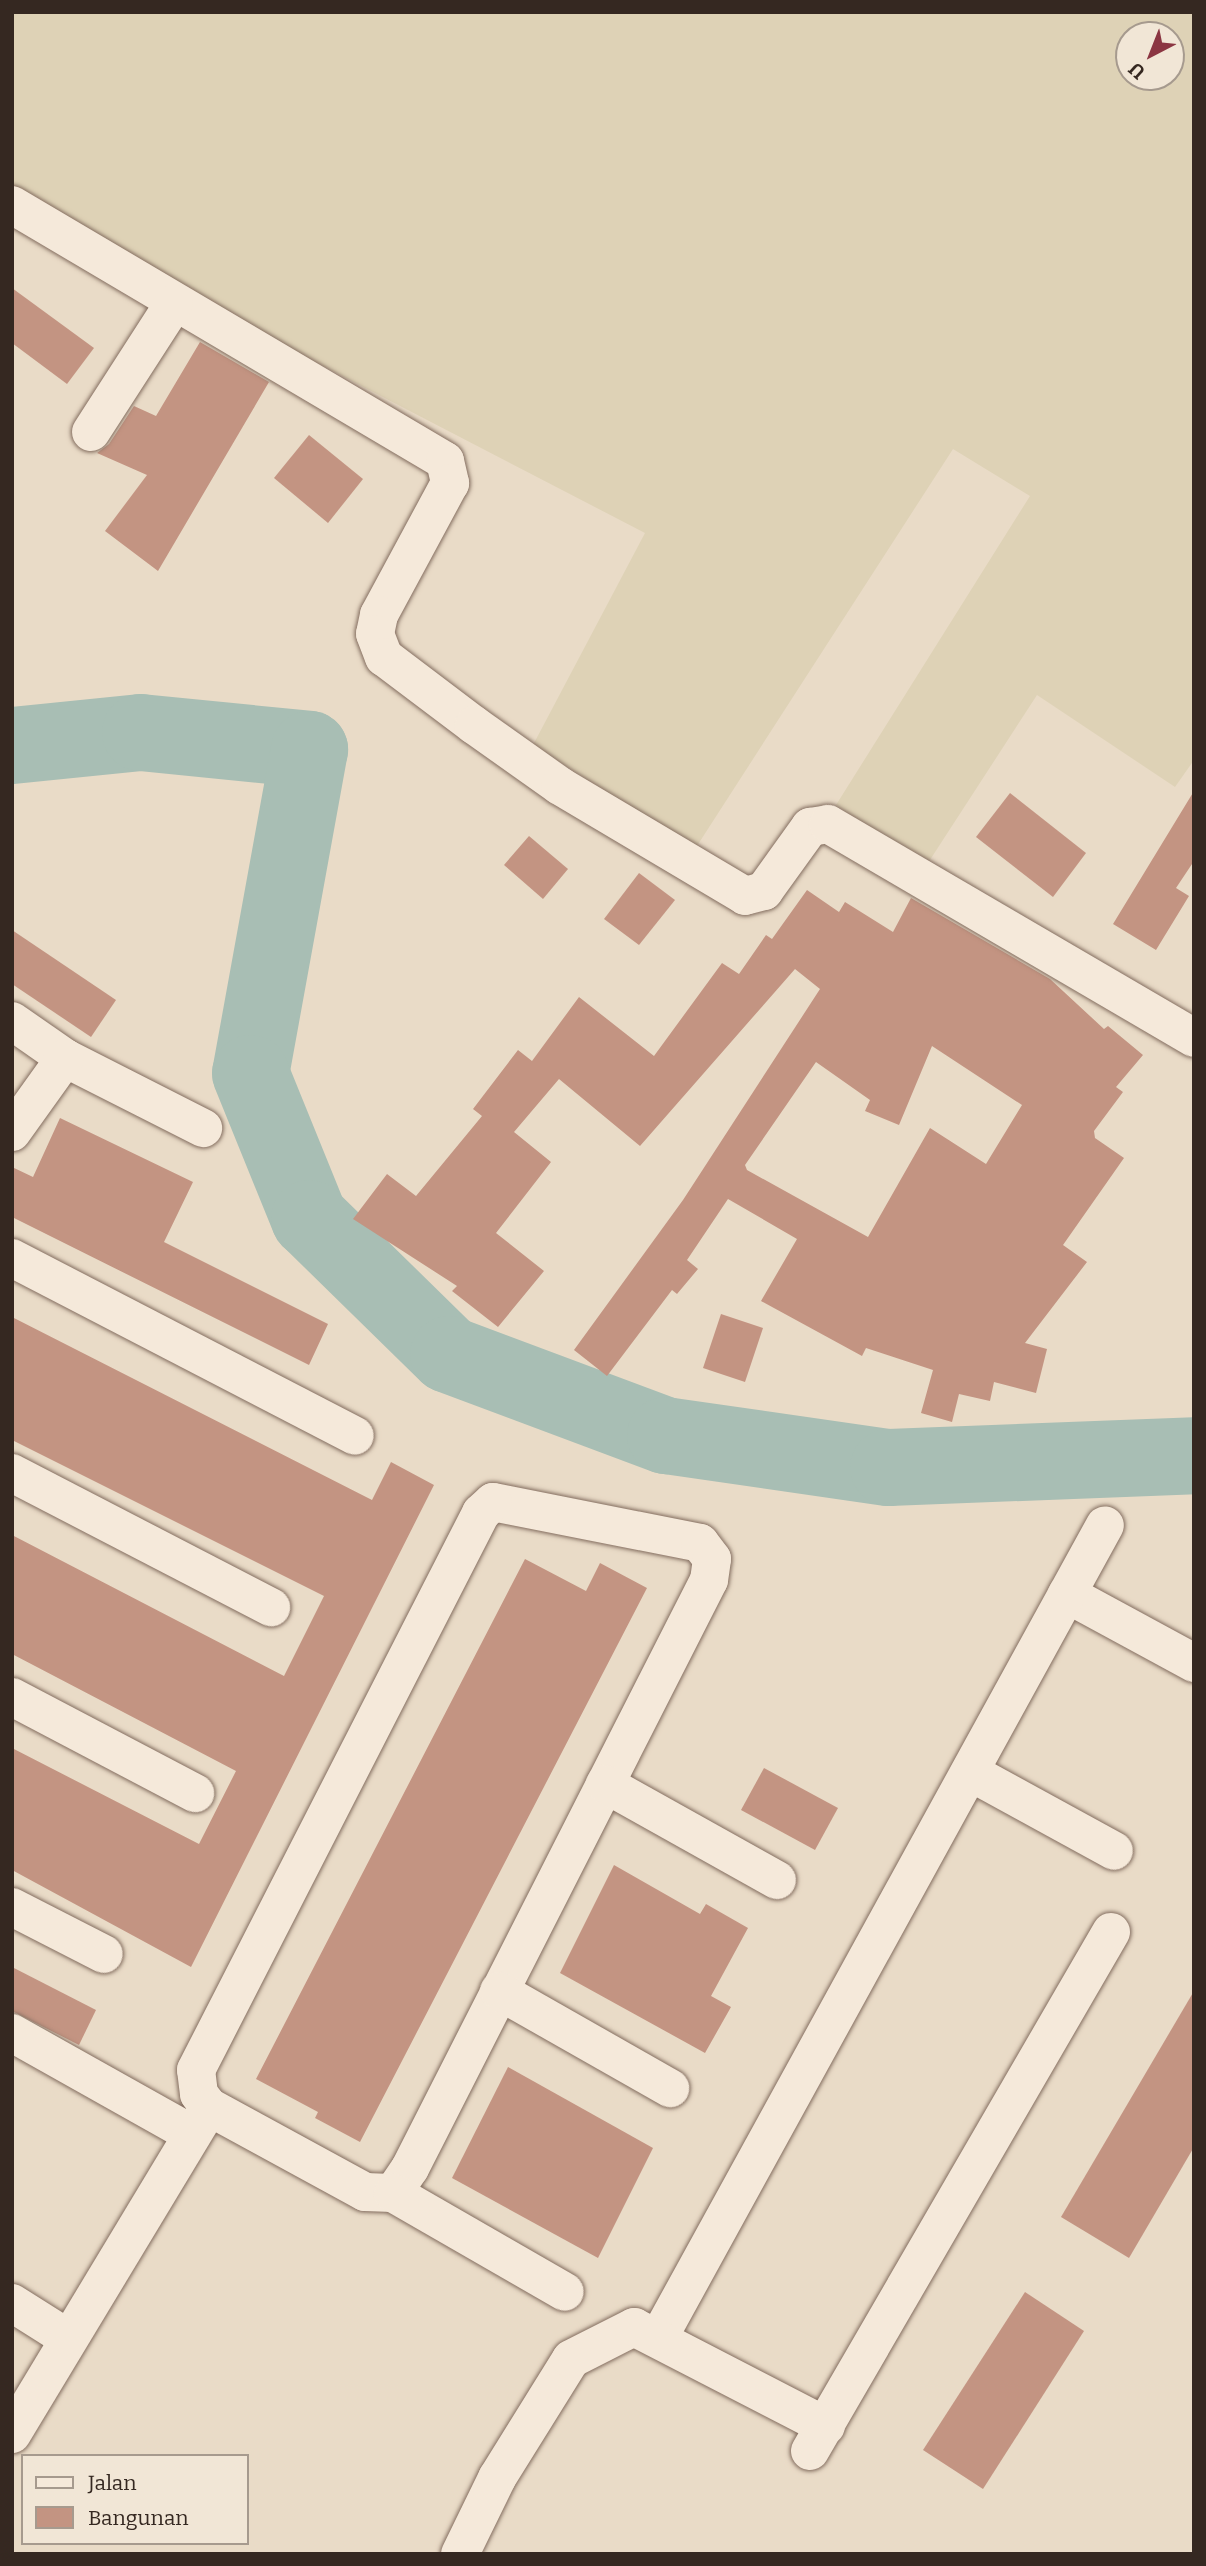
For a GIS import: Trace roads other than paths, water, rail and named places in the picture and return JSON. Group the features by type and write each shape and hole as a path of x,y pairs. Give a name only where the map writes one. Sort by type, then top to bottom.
{"street":[{"path":"12,205 445,461 450,483 379,615 375,634 384,657 474,725 561,786 745,896 764,891 810,827 828,824 1194,1038"},
{"path":"91,432 174,303"},
{"path":"12,1021 65,1058 203,1128"},
{"path":"12,1132 65,1058"},
{"path":"12,1258 355,1436"},
{"path":"12,1473 271,1607"},
{"path":"12,2434 200,2121 196,2070 481,1513 494,1502 700,1544 712,1559 709,1580 393,2193"},
{"path":"659,2337 1105,1525"},
{"path":"1067,1594 1194,1663"},
{"path":"12,1698 195,1793"},
{"path":"970,1772 1114,1851"},
{"path":"605,1784 777,1880"},
{"path":"12,1907 104,1954"},
{"path":"460,2554 497,2478 571,2359 634,2327 659,2337 818,2438 1111,1931"},
{"path":"499,1991 670,2088"},
{"path":"12,2033 200,2121 365,2192 393,2193 565,2292"},
{"path":"12,2303 69,2339"}],"waterway":[{"path":"12,745 140,732 309,749 250,1073 309,1218 448,1354 665,1435 888,1467 1194,1455"}]}
